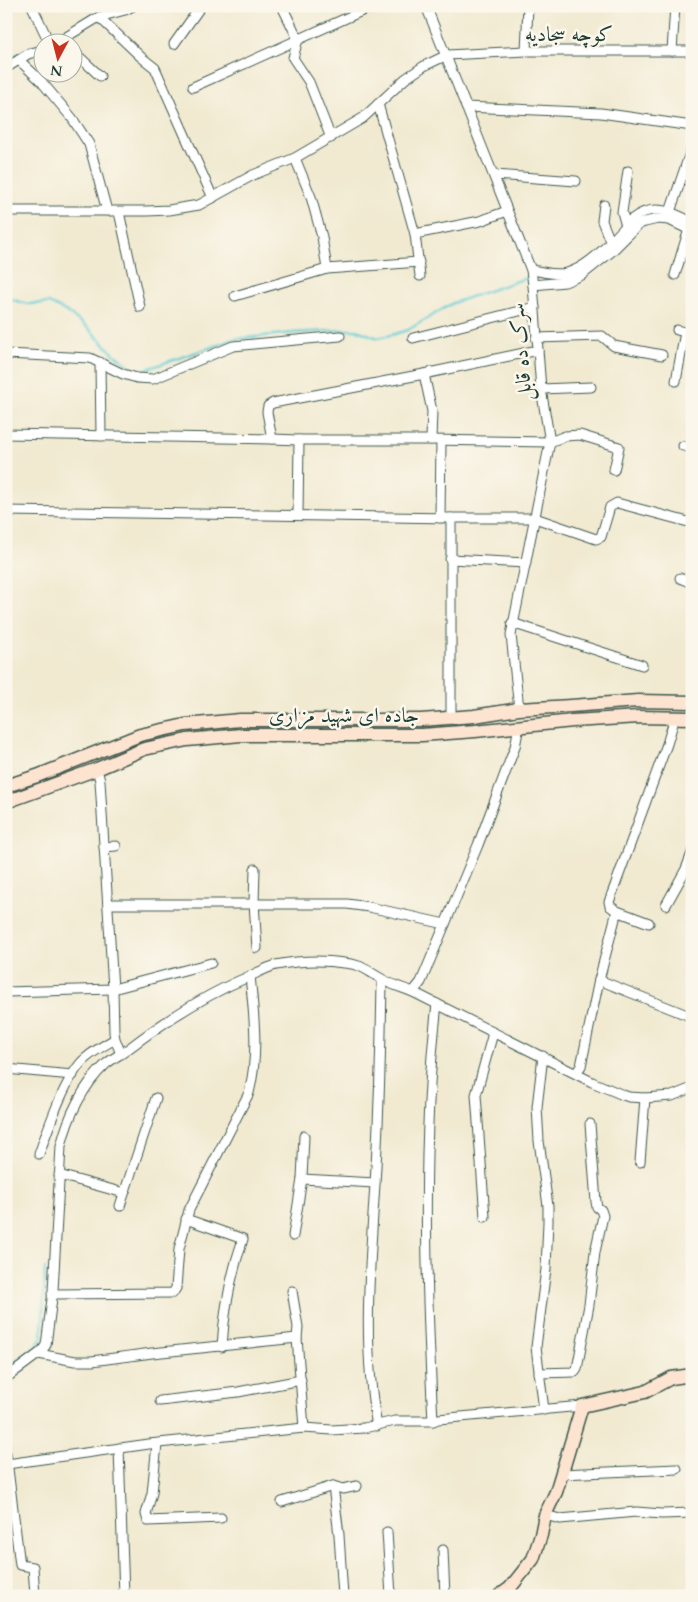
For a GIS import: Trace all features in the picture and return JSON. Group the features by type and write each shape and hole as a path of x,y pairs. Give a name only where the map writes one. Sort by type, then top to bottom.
{"main road":[{"name":"جاده ای شهید مزاری","path":"6,786 37,776 140,734 185,725 240,720 342,721 451,718 519,709 638,702 692,702"},
{"name":"جاده ای شهید مزاری","path":"6,802 97,769 144,749 188,740 241,735 422,735 639,717 686,719"},
{"path":"342,721 343,734"},
{"path":"499,1596 510,1588 533,1559 582,1406 645,1392 671,1378 692,1375"}],"street":[{"path":"32,6 45,32"},
{"path":"77,32 100,17 133,6"},
{"path":"174,44 201,6"},
{"path":"282,6 298,39 293,58 309,82 331,138"},
{"path":"193,86 298,39 316,33 373,6"},
{"name":"سرک ده قابل","path":"426,6 531,270 533,285 541,389 550,442 512,623 511,635 519,709"},
{"path":"526,51 528,6"},
{"path":"672,51 675,6"},
{"path":"100,17 155,68 213,198"},
{"name":"کوچه سجادیه","path":"6,211 119,212 192,207 213,198 253,175 295,158 331,138 363,118 411,75 424,66 447,56 526,51 692,51"},
{"path":"6,68 32,53"},
{"path":"82,59 100,76"},
{"path":"20,60 41,81 72,118 89,144 92,163 107,211"},
{"path":"378,104 415,234 420,276"},
{"path":"466,107 601,113 692,126"},
{"path":"670,212 692,147"},
{"path":"295,158 311,197 322,237 327,269"},
{"path":"626,226 622,212 628,171"},
{"path":"494,175 576,181"},
{"path":"604,206 602,221 610,242"},
{"path":"531,270 565,274 589,261 626,226 648,210 670,212 691,227"},
{"path":"415,234 480,221 507,211"},
{"path":"119,212 140,307"},
{"path":"533,285 564,282 582,275 611,252 639,224 658,219 669,220 691,227"},
{"path":"675,275 691,227"},
{"path":"234,296 327,269 419,262"},
{"path":"412,338 535,307"},
{"path":"676,381 684,332"},
{"path":"6,354 90,358 123,374 137,378 153,379 233,346 340,336"},
{"path":"536,338 602,336 614,346 662,355"},
{"path":"272,438 267,412 268,406 273,403 538,350"},
{"path":"100,362 101,436"},
{"path":"424,374 436,440 440,518"},
{"path":"541,389 591,386"},
{"path":"6,434 299,440 550,442 565,436 580,435 620,447 614,470"},
{"path":"298,515 299,440"},
{"path":"6,511 535,518 596,539 601,537 604,531 610,507 617,502 692,523"},
{"path":"450,518 451,718"},
{"path":"450,559 526,563"},
{"path":"680,578 692,583"},
{"path":"512,623 642,665"},
{"path":"649,923 617,911 610,906 610,902 667,744 686,719"},
{"path":"417,988 478,845 515,747 519,726"},
{"path":"97,769 100,781 114,989 115,1039 120,1052"},
{"path":"104,847 116,846"},
{"path":"666,905 689,870 692,853"},
{"path":"255,869 254,903 257,948"},
{"path":"108,904 347,904 445,924"},
{"path":"579,1070 617,911"},
{"path":"6,992 114,989 211,963"},
{"path":"6,1378 39,1354 46,1345 52,1294 61,1146 65,1129 75,1107 88,1085 106,1064 120,1052 159,1025 228,984 266,968 292,963 344,963 369,970 382,980 417,988 437,1004 493,1033 579,1070 623,1095 645,1098 672,1096 692,1088"},
{"path":"52,1294 173,1293 176,1288 179,1249 186,1219 251,1085 256,1029 250,976"},
{"path":"378,1426 369,1372 369,1264 381,1063 382,980"},
{"path":"599,980 692,1017"},
{"path":"433,1421 425,1204 429,1103 437,1004"},
{"path":"484,1216 476,1095 493,1033"},
{"path":"39,1154 55,1110 73,1075 84,1059 115,1039"},
{"path":"543,1056 537,1107 548,1214 546,1269 536,1347 544,1410"},
{"path":"6,1069 73,1075"},
{"path":"120,1206 156,1098"},
{"path":"640,1162 645,1098"},
{"path":"539,1373 575,1372 577,1369 589,1305 595,1252 603,1216 601,1210 596,1207 590,1124"},
{"path":"293,1236 302,1179 304,1136"},
{"path":"59,1175 124,1193"},
{"path":"302,1179 375,1183"},
{"path":"186,1219 243,1239 234,1266 224,1322 222,1347"},
{"path":"292,1291 298,1327 297,1338 304,1428"},
{"path":"39,1354 75,1361 92,1361 297,1338"},
{"path":"160,1401 238,1392 301,1380"},
{"path":"7,1464 119,1448 304,1428 332,1430 378,1426 396,1421 433,1421 582,1406"},
{"path":"157,1444 152,1493 146,1514 148,1521 221,1518"},
{"path":"119,1448 124,1596"},
{"path":"6,1453 20,1565 33,1567 35,1596"},
{"path":"561,1474 677,1469"},
{"path":"282,1502 333,1486 343,1488 357,1486"},
{"path":"333,1486 339,1535 343,1596"},
{"path":"546,1515 560,1519 636,1512 692,1514"},
{"path":"387,1532 391,1596"},
{"path":"443,1550 445,1596"}],"waterway":[{"path":"111,10 119,6"},
{"path":"80,24 91,16 96,15"},
{"path":"6,59 32,48"},
{"path":"6,298 28,304 49,303 67,312 87,327 115,355 138,372 235,339 342,330 357,330 378,338 395,334 408,330 453,303 529,277"},
{"path":"535,277 547,277"},
{"path":"6,1369 37,1346 42,1337 45,1268"}]}
